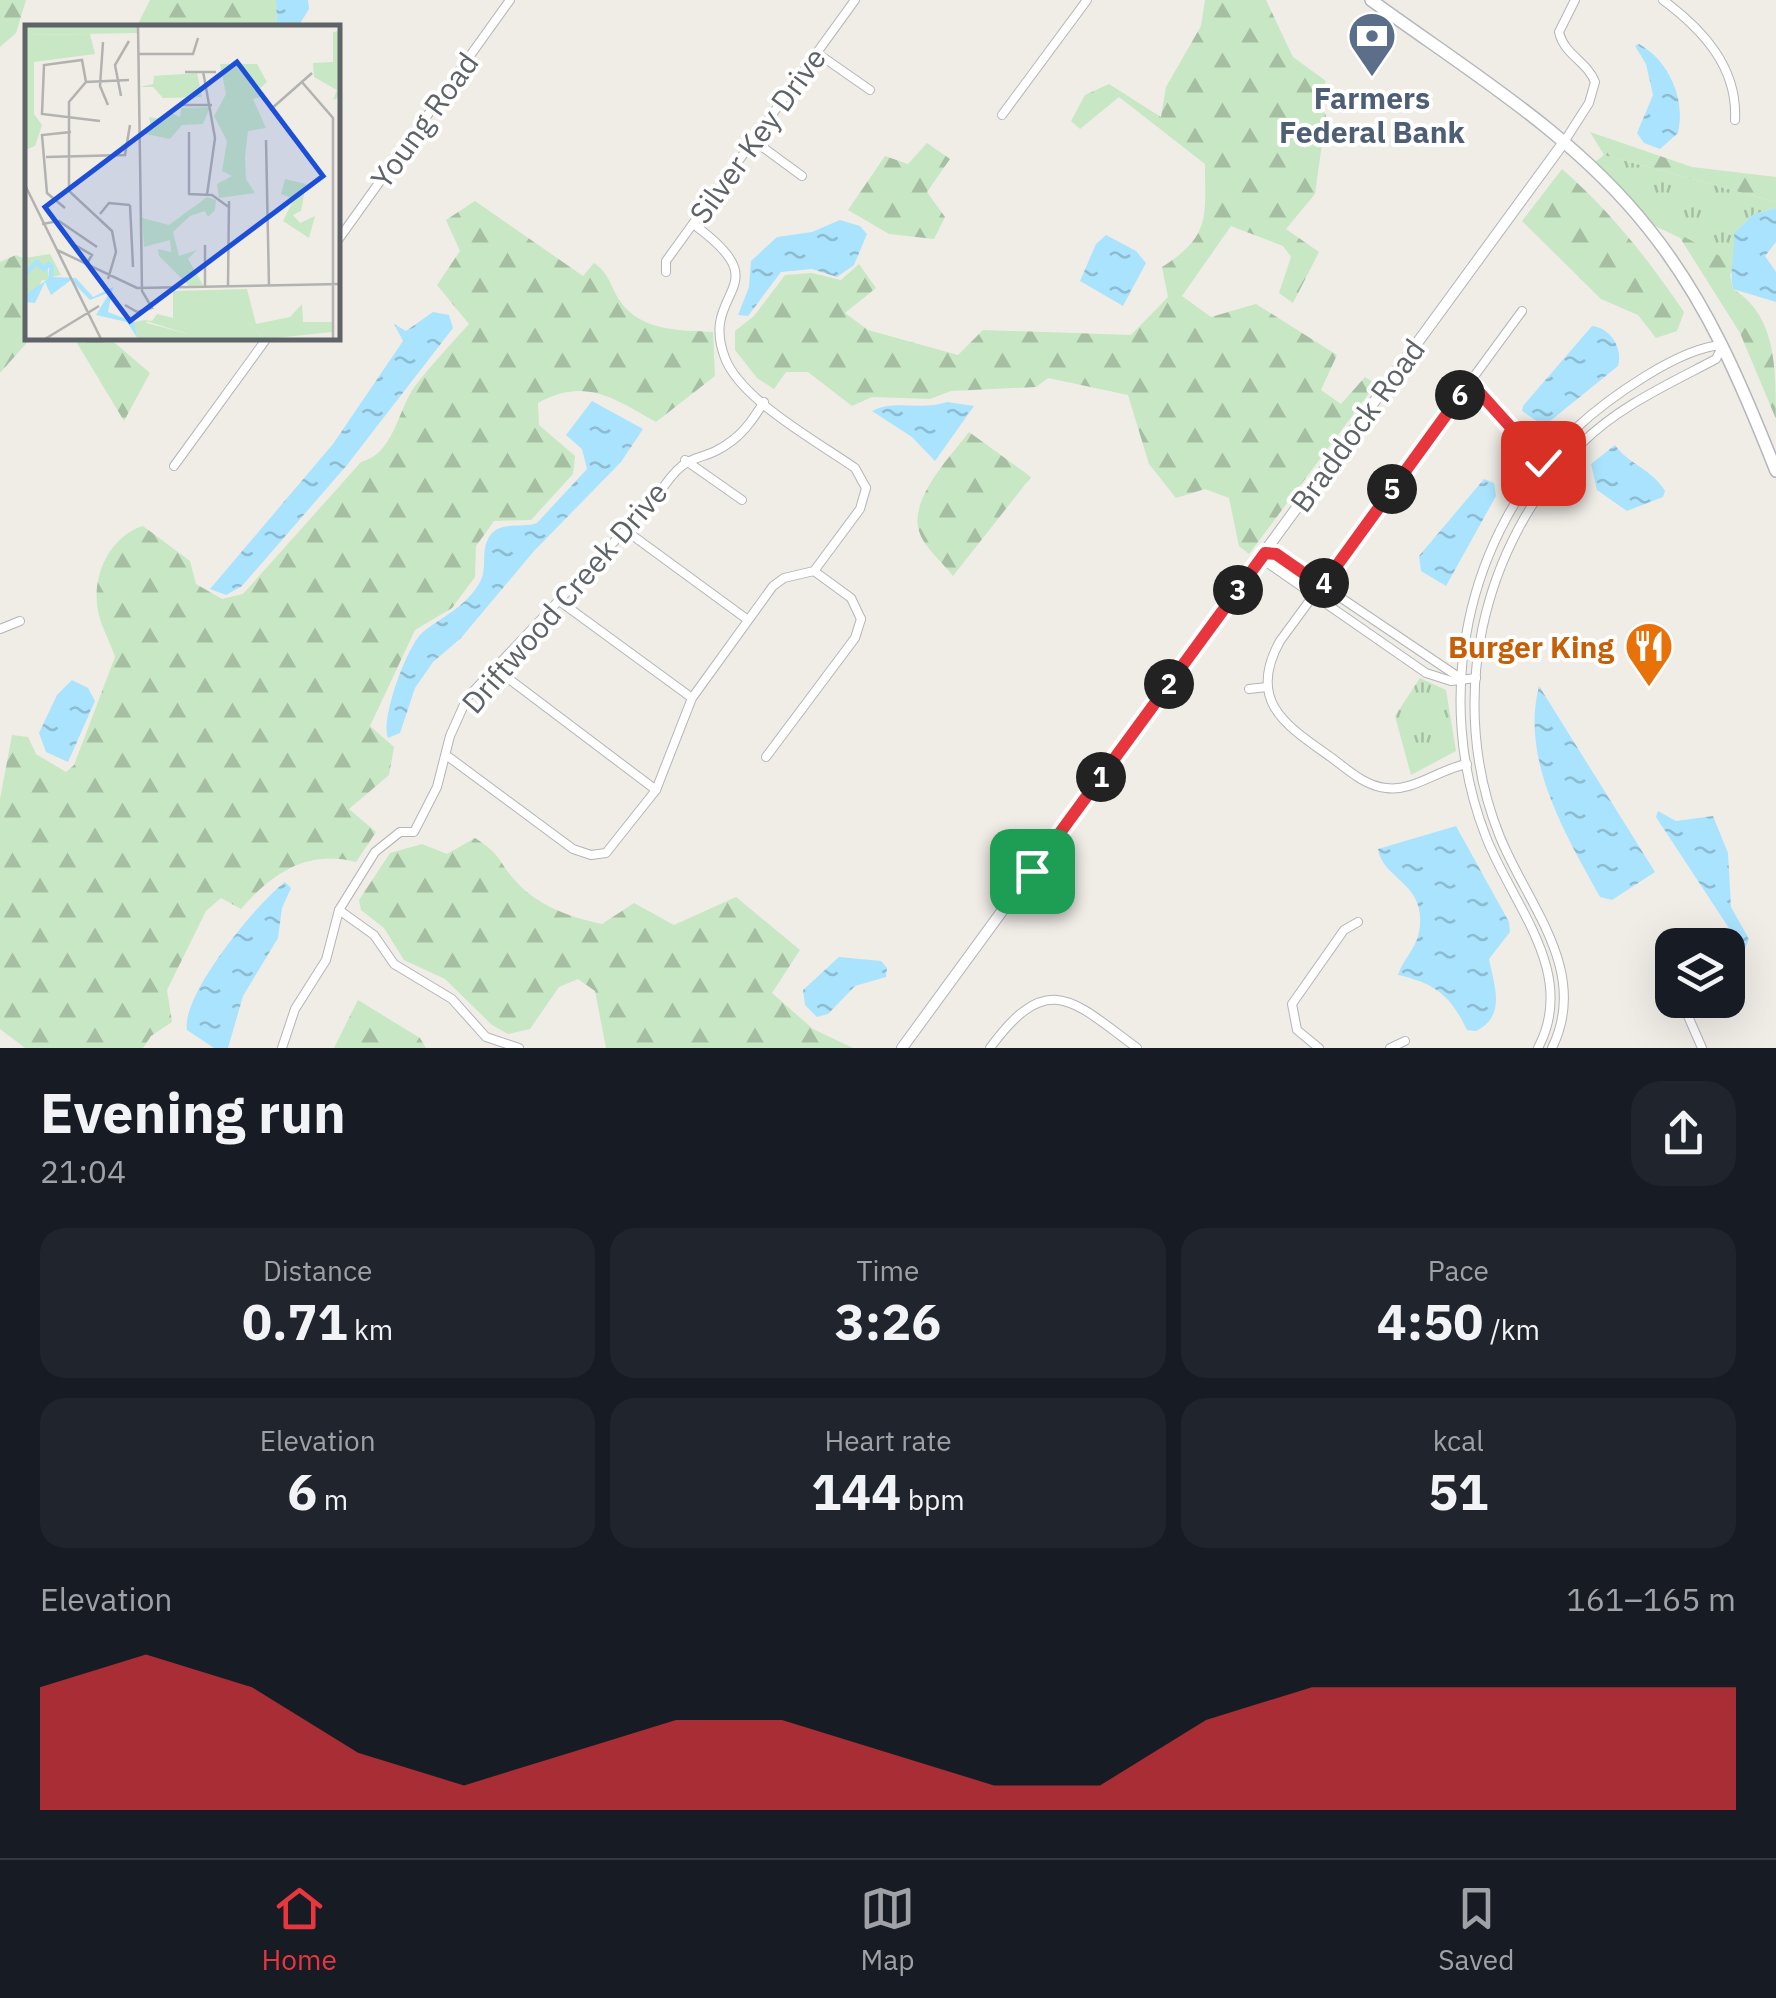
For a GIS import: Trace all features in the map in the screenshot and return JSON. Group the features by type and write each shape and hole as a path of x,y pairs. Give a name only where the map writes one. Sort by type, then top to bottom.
{"main road":[{"path":"1372,0 1564,142 1649,228 1724,345 1776,471"}],"street":[{"name":"Young Road","path":"340,237 510,0"},
{"name":"Silver Key Drive","path":"666,272 666,261 855,0"},
{"path":"1002,115 1087,0"},
{"path":"1564,142 1590,103 1595,82 1587,66 1568,52 1559,32 1575,0"},
{"path":"1663,0 1696,24 1719,55 1735,120"},
{"path":"817,52 870,90"},
{"path":"754,140 802,176"},
{"name":"Braddock Road","path":"902,1048 1564,142"},
{"path":"446,755 573,849 592,859 606,853 656,790 692,698 748,620 784,578 814,571 871,489 855,468 736,379 724,357 722,310 733,287 735,262 721,245 692,224"},
{"path":"1479,764 1466,764 1399,788 1378,787 1287,726 1267,687 1271,658 1522,311"},
{"path":"174,466 267,340"},
{"path":"1538,1048 1552,1005 1548,967 1486,837 1466,764 1460,678 1472,606 1498,533 1543,463 1581,423 1636,383 1708,346 1724,345"},
{"path":"1552,1048 1565,1007 1562,967 1498,832 1479,764 1479,641 1494,581 1519,527 1554,474 1614,415 1716,359 1724,345"},
{"path":"1470,382 1554,474"},
{"name":"Driftwood Creek Drive","path":"339,910 386,840 400,832 414,832 438,788 467,698 497,670 685,460 731,442 764,402"},
{"path":"685,460 742,500"},
{"path":"625,530 748,620"},
{"path":"1460,678 1276,554 1265,553 1269,564 1426,673 1451,681 1476,678"},
{"path":"766,757 865,619 851,598 814,571"},
{"path":"558,600 692,698"},
{"path":"0,630 20,621"},
{"path":"497,670 656,790"},
{"path":"1250,689 1267,687"},
{"path":"282,1048 295,1010 326,960 339,910 374,935 394,964 452,999 486,1037 519,1048"},
{"path":"1319,1048 1297,1030 1291,1014 1296,997 1344,930 1358,922"},
{"path":"990,1048 1012,1018 1031,1004 1052,999 1071,1002 1124,1044 1137,1048"},
{"path":"1689,1018 1702,1048"},
{"path":"1390,1048 1405,1040"}],"green space":[{"path":"0,0 26,0 16,33 0,47"},
{"path":"150,0 276,0 277,25 138,25"},
{"path":"1205,0 1266,0 1293,57 1326,81 1316,101 1326,115 1315,194 1286,229 1319,252 1293,303 1279,293 1291,257 1283,246 1231,226 1182,296 1211,317 1256,304 1337,355 1321,390 1341,404 1365,377 1376,384 1249,554 1239,546 1229,498 1205,489 1176,498 1149,464 1128,395 1048,378 1036,387 951,391 930,399 872,397 852,406 808,372 786,372 774,389 757,378 735,350 735,331 754,316 785,275 812,273 841,280 859,264 876,288 845,313 868,330 958,355 983,330 1131,335 1168,297 1162,267 1189,245 1202,224 1205,164 1119,97 1080,129 1071,121 1085,95 1109,84 1161,117 1166,87 1201,26"},
{"path":"1590,132 1692,167 1776,177 1776,202 1604,155"},
{"path":"927,143 950,159 927,192 945,217 934,239 889,234 848,210 885,156 908,164"},
{"path":"1604,155 1776,202 1776,208 1754,214 1734,233 1735,264 1653,225 1595,162"},
{"path":"1562,169 1613,219 1670,292 1684,312 1677,331 1656,338 1638,315 1601,299 1522,221"},
{"path":"475,201 583,276 594,263 607,276 620,301 639,319 662,327 713,332 715,376 656,422 612,399 585,391 555,395 538,403 539,425 575,456 573,474 531,520 494,521 476,546 475,577 452,608 415,630 370,726 394,747 389,775 349,809 376,832 356,862 307,862 278,875 241,909 221,898 206,911 167,990 172,1022 151,1036 143,1048 25,1048 0,1029 0,799 12,735 28,737 36,754 66,772 74,765 115,657 99,617 97,598 105,559 121,539 143,526 190,561 196,584 222,599 243,594 361,462 381,450 415,386 469,324 437,285 460,251 446,220"},
{"path":"1677,233 1735,264 1730,275 1733,289 1758,313 1771,344 1776,419 1740,333"},
{"path":"16,255 25,259 25,340 29,340 0,373 0,262"},
{"path":"75,340 111,340 150,373 124,421"},
{"path":"969,432 1031,477 953,576 925,543 918,518 926,491"},
{"path":"1420,678 1446,690 1456,751 1411,775 1395,716"},
{"path":"475,838 493,852 531,895 565,913 602,924 634,903 674,925 736,897 800,950 772,993 813,1029 853,1048 606,1048 595,991 578,979 559,987 530,1029 508,1034 492,1025 445,979 404,960 384,928 361,910 359,900 390,853 422,844 447,854"},
{"path":"358,1000 420,1038 426,1048 334,1048"}],"water":[{"path":"276,0 308,0 309,9 299,25 277,25"},
{"path":"1639,44 1667,71 1680,107 1678,133 1660,149 1644,143 1637,133 1653,95 1646,64 1635,46"},
{"path":"1776,208 1776,242 1765,256 1776,272 1776,302 1733,289 1732,275 1734,233 1754,214"},
{"path":"840,220 860,226 867,234 854,265 837,277 812,269 781,272 748,316 738,315 749,287 751,261 777,237 812,232"},
{"path":"1106,235 1136,251 1146,263 1123,306 1080,281 1096,244"},
{"path":"433,312 449,315 453,328 347,465 242,586 226,595 210,589 333,444 403,341 394,324 406,331"},
{"path":"1592,326 1614,340 1618,366 1544,426 1522,411 1523,406"},
{"path":"592,401 643,429 621,462 534,551 461,638 433,662 415,688 400,733 388,738 391,700 410,652 423,632 474,591 483,576 486,544 493,532 537,523 587,469 582,449 566,435"},
{"path":"947,402 974,406 935,461 912,437 872,411 890,406"},
{"path":"1615,445 1660,483 1665,491 1663,497 1627,511 1597,490 1591,464"},
{"path":"1484,479 1494,483 1496,496 1446,586 1421,571 1419,556"},
{"path":"72,680 88,688 95,701 68,762 46,752 39,733 57,695"},
{"path":"1539,686 1655,872 1612,900 1600,897 1550,796 1536,741"},
{"path":"1658,811 1676,821 1713,816 1728,853 1731,907 1743,928 1729,928 1656,817"},
{"path":"1456,826 1509,922 1510,932 1489,959 1495,1008 1486,1025 1476,1031 1467,1030 1455,1008 1432,987 1398,975 1417,938 1420,915 1411,892 1388,868 1378,849"},
{"path":"285,882 291,888 282,908 278,938 243,996 228,1048 214,1048 187,1030 188,1014 196,995 240,929"},
{"path":"839,957 881,961 887,968 886,977 855,986 828,1014 817,1017 805,1005 803,990"}],"place":[{"name":"Farmers Federal Bank","path":"1372,78"},
{"name":"Burger King","path":"1649,688"}],"route":[{"path":"1032,871 1265,553 1276,554 1322,586 1470,382 1543,463"}]}
